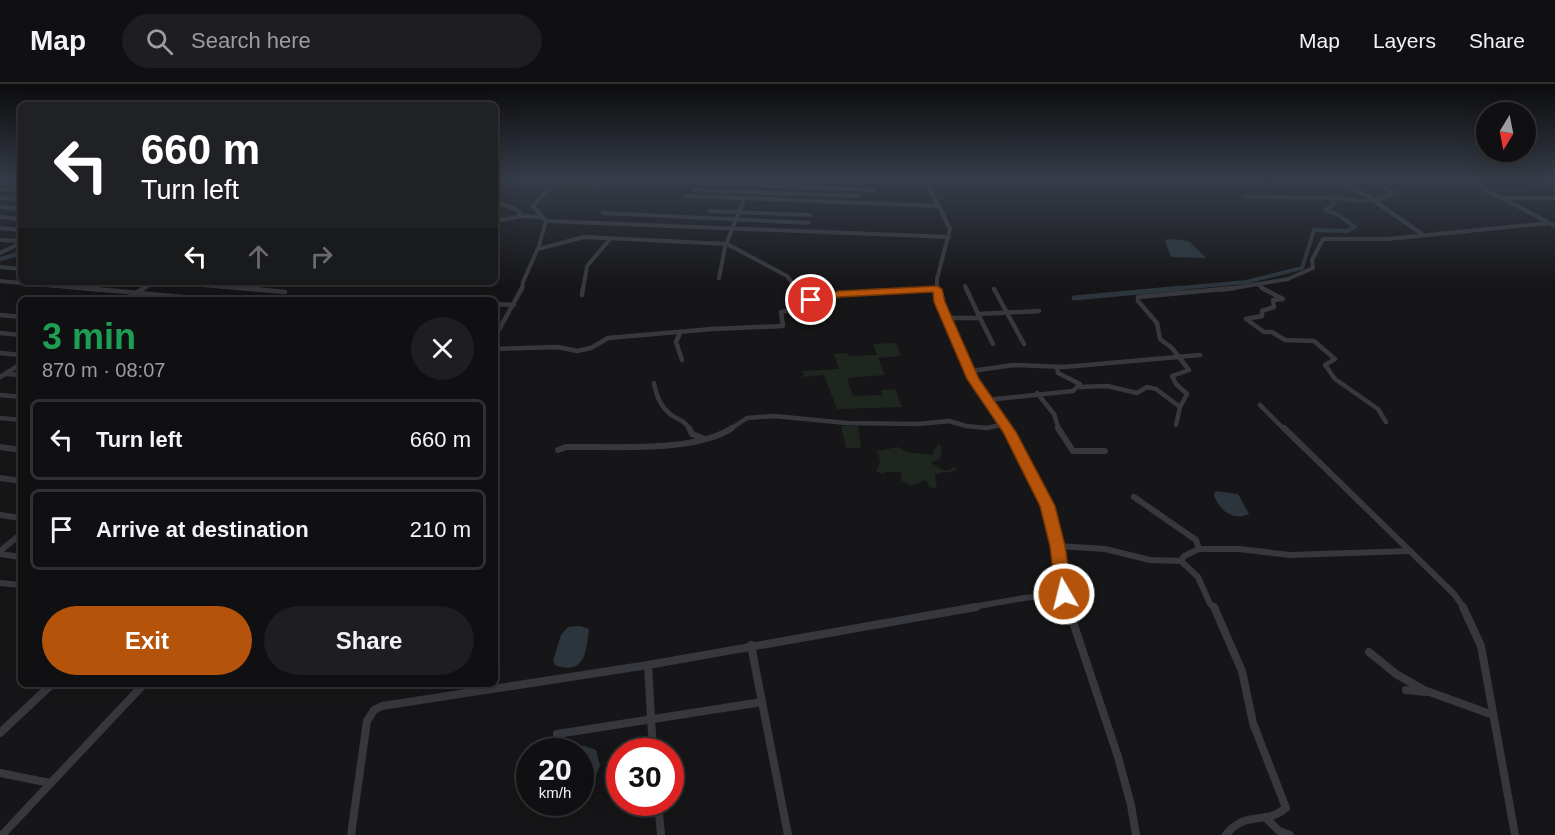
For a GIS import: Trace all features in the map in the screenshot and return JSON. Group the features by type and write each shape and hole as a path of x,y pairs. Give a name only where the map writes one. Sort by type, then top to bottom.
{"street":[{"path":"538,214 546,221 948,237"},
{"path":"623,214 808,223"},
{"path":"719,278 720,266 736,214"},
{"path":"787,214 810,215"},
{"path":"943,214 950,229 937,279 938,296 986,400 1004,424 1048,506 1058,546 1064,594 1118,757 1131,805 1136,835"},
{"path":"1393,214 1422,234"},
{"path":"1531,214 1555,226"},
{"path":"498,221 522,216 541,218"},
{"path":"0,217 18,219"},
{"path":"498,332 522,292 523,282 538,249 546,221"},
{"path":"1176,425 1180,407 1187,394 1176,384 1172,376 1189,369 1160,339 1161,333 1157,325 1137,298 1231,289 1288,279 1311,271 1312,260 1323,239 1388,239 1549,223"},
{"path":"0,228 18,230"},
{"path":"538,249 572,239 611,238 727,244 787,276 792,283 791,289 811,300"},
{"path":"582,295 587,266 611,238"},
{"path":"0,240 18,242"},
{"path":"0,253 18,244"},
{"path":"0,267 18,269"},
{"path":"0,281 18,283"},
{"path":"1258,284 1283,299 1273,300 1274,307 1262,312 1262,316 1246,320 1264,332 1272,332 1285,340 1309,340 1320,345 1335,359 1325,365 1327,371 1348,391 1377,408 1386,422"},
{"path":"45,285 182,297"},
{"path":"130,297 149,285"},
{"path":"203,285 285,292"},
{"path":"965,286 993,344"},
{"path":"498,349 558,347 563,351 573,352 586,350 603,339 712,329 783,326 781,312 801,308 811,300 839,294 937,289"},
{"path":"994,289 1024,344"},
{"path":"498,304 514,305"},
{"path":"947,318 1039,311"},
{"path":"0,315 18,317"},
{"path":"0,333 18,335"},
{"path":"681,333 675,342 682,360"},
{"path":"0,353 18,355"},
{"path":"971,371 1014,365 1057,367 1200,356"},
{"path":"2,374 18,366"},
{"path":"1057,367 1058,373 1080,384 1079,387"},
{"path":"2,374 18,375"},
{"path":"654,383 656,397 670,414 685,421 692,434 706,440"},
{"path":"986,400 1073,391 1079,387 1107,386 1137,393 1147,387 1156,388 1180,407"},
{"path":"1037,393 1054,414 1057,426 1073,451 1105,451"},
{"path":"0,394 18,397"},
{"path":"1260,405 1411,551 1463,606 1481,646 1515,835"},
{"path":"558,450 566,447 664,445 706,440 723,434 747,418 774,416 847,423 918,424 949,421 966,426 987,428 1004,424"},
{"path":"0,418 18,420"},
{"path":"0,447 18,450"},
{"path":"0,478 18,481"},
{"path":"1134,497 1196,540 1199,549"},
{"path":"0,514 18,517"},
{"path":"0,553 18,537"},
{"path":"1058,546 1105,549 1150,560 1181,561 1198,577 1210,604 1216,608 1242,671 1253,723 1286,808 1265,817 1238,822 1226,835"},
{"path":"1181,561 1184,556 1199,549 1239,549 1290,555 1411,551"},
{"path":"0,553 18,556"},
{"path":"0,583 18,585"},
{"path":"351,835 367,721 374,710 578,674 648,665 1013,600 1064,594"},
{"path":"751,645 788,835"},
{"path":"1368,652 1396,674 1433,693 1493,715"},
{"path":"648,665 652,738"},
{"path":"0,733 49,687"},
{"path":"2,835 141,687"},
{"path":"1406,690 1433,693"},
{"path":"557,734 762,702"},
{"path":"0,773 50,783"},
{"path":"659,816 661,835"},
{"path":"1265,817 1279,831 1290,835"}],"shaded area":[{"path":"1165,240 1189,241 1206,258 1171,257"},
{"path":"896,343 901,356 878,358 885,375 847,378 853,396 883,395 881,390 895,389 902,407 837,409 824,375 804,377 802,371 839,369 834,354 877,355 873,344"},
{"path":"841,426 858,426 861,448 846,448"},
{"path":"938,444 941,445 942,453 939,460 931,462 942,469 948,470 954,467 957,469 935,475 937,489 930,487 926,480 910,486 901,480 902,472 885,472 884,474 876,471 881,460 878,458 880,455 876,453 877,451 898,447 906,452 932,455"},
{"path":"1215,491 1238,494 1249,514 1237,516 1228,513 1214,496"},
{"path":"580,626 589,629 582,660 573,667 565,668 555,665 553,661 561,635 568,627"},
{"path":"594,749 596,750 600,765 594,780"}],"waterway":[{"path":"1160,290 1246,282 1302,268 1314,230 1347,231 1355,227 1337,214"},
{"path":"0,259 18,254"},
{"path":"1074,298 1182,288"}],"route":[{"path":"811,300 839,294 872,291 937,289 940,302 978,388 1010,432 1048,506 1058,546 1064,594"}]}
